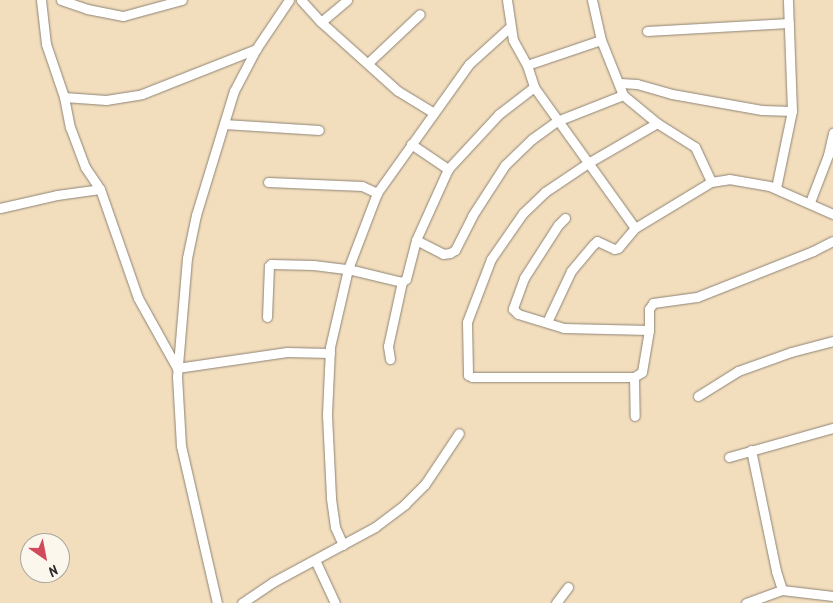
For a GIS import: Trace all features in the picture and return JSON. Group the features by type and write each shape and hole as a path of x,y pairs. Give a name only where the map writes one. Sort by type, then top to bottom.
{"street":[{"path":"41,0 46,44 64,97 70,127 82,159 100,189 138,298 177,368"},
{"path":"60,0 88,9 123,16 182,0"},
{"path":"218,603 183,463 177,368 191,241 196,215 234,90 256,48 289,0"},
{"path":"301,0 321,22 398,91 434,113"},
{"path":"321,22 347,0"},
{"path":"506,0 513,40 527,65 534,87 634,228"},
{"path":"592,0 602,40 623,95 658,123 695,147 711,182"},
{"path":"776,188 780,180 792,112 788,0"},
{"path":"368,63 420,14"},
{"path":"647,31 789,23"},
{"path":"343,545 336,527 331,496 327,414 330,353 348,269 377,193 469,64 510,27"},
{"path":"527,65 602,40"},
{"path":"64,97 106,100 142,94 256,48"},
{"path":"620,83 637,84 672,94 762,110 792,112"},
{"path":"390,359 388,346 402,282 406,279 416,240 448,169 499,114 534,87"},
{"path":"416,240 444,254 455,250 476,209 505,165 532,139 557,121 623,95"},
{"path":"658,123 588,163 545,192 523,213 491,259 467,322 468,375 472,377 634,377 642,372 649,330 649,309 656,301 698,297 813,252 833,241"},
{"path":"224,124 319,130"},
{"path":"810,202 828,154 833,133"},
{"path":"411,144 448,169"},
{"path":"547,322 571,271 597,241 614,249 618,248 634,228 711,182 729,179 743,180 776,188 833,214"},
{"path":"268,182 362,186 377,193"},
{"path":"0,208 57,195 100,189"},
{"path":"565,218 558,225 524,278 513,306 518,314 564,328 649,330"},
{"path":"267,317 271,264 313,264 348,269 402,282"},
{"path":"698,396 738,371 791,352 833,341"},
{"path":"177,368 287,352 330,353"},
{"path":"634,377 635,416"},
{"path":"729,457 833,428"},
{"path":"242,603 273,582 375,527 414,497 425,484 458,432"},
{"path":"751,450 776,571 782,590"},
{"path":"315,560 335,603"},
{"path":"556,603 568,587"},
{"path":"746,603 782,590 833,596"}]}
